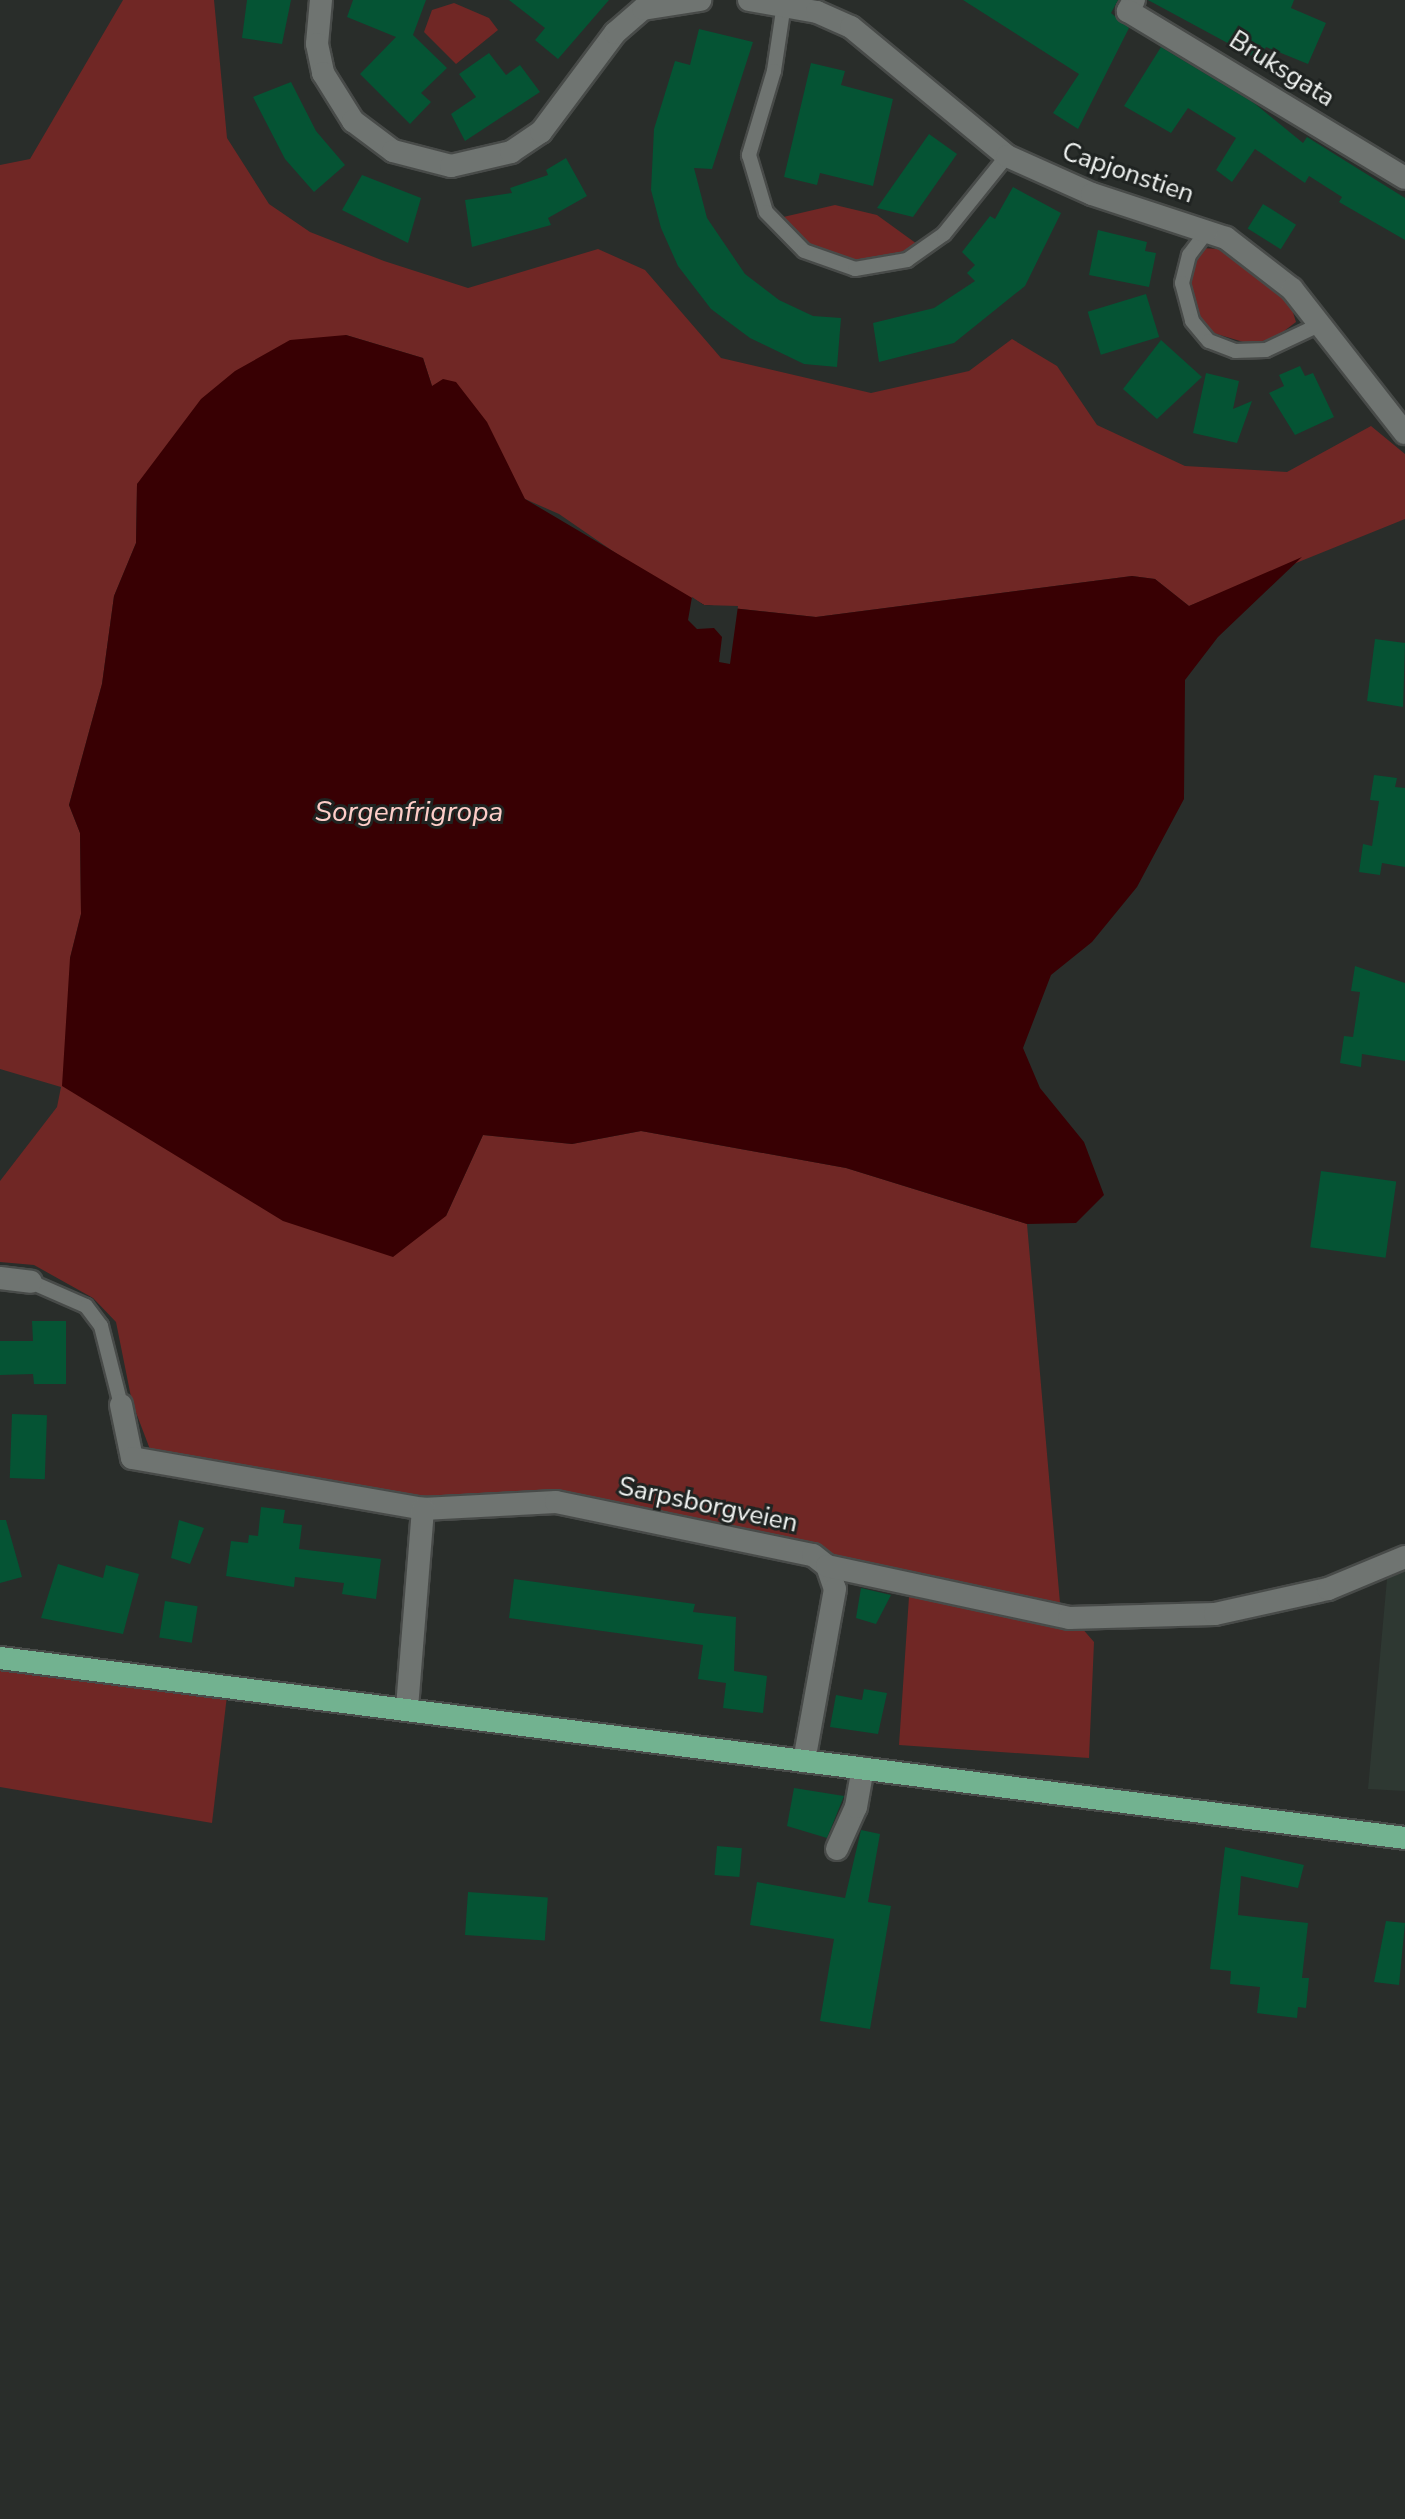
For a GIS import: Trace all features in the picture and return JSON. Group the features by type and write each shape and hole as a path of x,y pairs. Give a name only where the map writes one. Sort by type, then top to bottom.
{"highway":[{"path":"0,1658 1405,1838"}],"street":[{"path":"321,0 317,44 323,73 353,121 393,151 451,166 511,152 541,132 638,5 700,0"},
{"name":"Capjonstien","path":"749,0 817,12 875,43 1007,156 1092,194 1208,230 1267,266 1321,324 1405,433"},
{"name":"Bruksgata","path":"1131,6 1405,178"},
{"path":"0,1278 31,1282"},
{"name":"Sarpsborgveien","path":"121,1405 132,1458 423,1509 556,1502 813,1555 827,1566 1069,1618 1215,1614 1328,1589 1405,1557"},
{"path":"407,1708 423,1509"},
{"path":"804,1761 835,1589 827,1566"},
{"path":"837,1849 856,1807 863,1769"}],"lane":[{"path":"784,4 774,71 749,155 766,212 804,251 855,269 907,260 944,234 1007,156"},
{"path":"1208,230 1189,255 1182,283 1192,321 1209,341 1235,351 1266,350 1321,324"},
{"path":"31,1282 86,1306 101,1326 121,1405"}],"shaded area":[{"path":"123,0 214,0 227,138 269,204 310,232 384,261 468,288 598,249 645,270 721,358 871,393 969,371 1012,339 1057,366 1097,425 1185,466 1287,472 1371,426 1405,454 1405,519 1189,606 1155,579 1132,576 816,617 704,605 649,576 559,514 525,499 432,386 423,358 346,335 137,484 136,543 114,596 102,684 69,805 80,833 81,914 70,958 446,1216 483,1135 572,1144 641,1131 846,1168 1027,1224 1060,1603 1094,1642 1089,1758 899,1745 910,1582 547,1498 427,1510 151,1452 132,1402 116,1322 93,1298 34,1265 0,1262 0,1181 57,1107 61,1087 0,1069 0,165 30,159"},
{"path":"454,3 489,18 498,30 456,64 424,32 432,10"},
{"path":"835,205 877,215 917,244 893,256 847,260 809,246 779,218"},
{"path":"1202,248 1218,249 1257,275 1291,306 1296,322 1275,338 1250,344 1210,332 1194,308 1189,280"},
{"path":"1405,1570 1405,1791 1368,1789 1387,1579"},
{"path":"0,1658 228,1687 212,1823 0,1787"}],"water":[{"name":"Sorgenfrigropa","path":"346,335 423,358 432,386 443,379 456,382 487,422 525,499 704,605 816,617 1132,576 1155,579 1189,606 1302,557 1218,637 1185,680 1184,799 1137,887 1092,942 1051,975 1023,1048 1040,1088 1084,1142 1104,1195 1076,1223 1027,1224 846,1168 641,1131 572,1144 483,1135 446,1216 393,1257 283,1221 62,1086 70,958 81,914 80,833 69,805 102,684 114,596 136,543 137,484 201,399 235,371 290,340"}],"pier":[{"path":"692,597 704,605 738,606 730,664 719,662 722,637 714,628 697,629 688,620"}],"building":[{"path":"247,0 291,0 282,44 242,38"},
{"path":"353,0 426,0 413,35 447,68 421,93 431,102 410,124 360,74 396,37 347,17"},
{"path":"509,0 609,0 558,59 535,40 545,28"},
{"path":"963,0 1118,0 1111,13 1129,28 1078,129 1053,113 1079,74"},
{"path":"1148,0 1294,0 1291,8 1326,23 1308,64 1266,47 1259,60"},
{"path":"699,29 753,42 712,169 694,168 707,218 745,274 779,300 813,316 841,318 837,367 804,364 750,338 711,309 678,266 661,228 651,190 654,129 675,61 690,65"},
{"path":"1161,47 1254,103 1303,143 1307,137 1405,198 1405,240 1339,202 1342,197 1309,176 1305,183 1255,149 1232,182 1216,170 1236,138 1188,108 1171,133 1124,106"},
{"path":"489,53 506,75 520,65 540,92 465,141 451,114 476,97 459,74"},
{"path":"811,63 845,71 841,85 893,99 873,186 820,173 817,185 784,177"},
{"path":"291,82 316,131 345,165 314,192 285,159 253,97"},
{"path":"929,134 957,154 913,217 877,208"},
{"path":"566,158 587,196 548,218 551,225 472,247 465,200 512,193 510,188 548,175 546,170"},
{"path":"362,175 421,198 408,243 342,210"},
{"path":"1013,187 1061,213 1025,286 954,343 879,362 873,323 934,308 975,281 967,273 975,265 962,252 990,216 995,219"},
{"path":"1263,204 1296,225 1281,249 1248,229"},
{"path":"1098,230 1147,242 1145,251 1156,253 1149,287 1089,275"},
{"path":"1146,294 1159,337 1101,355 1088,312"},
{"path":"1161,340 1202,377 1157,419 1123,389"},
{"path":"1300,366 1305,376 1313,373 1334,417 1295,435 1269,393 1284,386 1279,375"},
{"path":"1206,373 1239,381 1233,409 1252,401 1237,443 1193,433"},
{"path":"1375,639 1405,643 1403,707 1367,701"},
{"path":"1374,775 1397,778 1395,787 1405,788 1405,867 1382,863 1380,875 1359,872 1363,844 1372,846 1379,801 1370,800"},
{"path":"1355,966 1405,983 1405,1061 1362,1054 1361,1067 1340,1063 1344,1036 1353,1037 1360,992 1351,991"},
{"path":"1321,1171 1396,1182 1386,1258 1310,1247"},
{"path":"32,1321 66,1321 66,1384 34,1384 33,1374 0,1375 0,1341 33,1341"},
{"path":"12,1414 47,1415 45,1479 10,1478"},
{"path":"261,1507 285,1510 283,1523 302,1525 299,1549 381,1559 376,1599 342,1594 344,1583 295,1577 294,1587 226,1576 231,1541 248,1543 249,1535 258,1536"},
{"path":"0,1520 6,1520 22,1577 0,1583"},
{"path":"179,1520 204,1528 190,1564 171,1558"},
{"path":"58,1564 103,1578 106,1565 139,1574 123,1634 41,1618"},
{"path":"514,1579 695,1604 693,1612 736,1617 734,1671 767,1676 763,1713 723,1708 726,1683 698,1679 703,1645 509,1618"},
{"path":"861,1588 891,1595 876,1624 856,1618"},
{"path":"165,1601 198,1606 192,1643 159,1638"},
{"path":"864,1689 887,1693 878,1734 830,1727 836,1695 862,1700"},
{"path":"794,1788 844,1796 827,1838 787,1826"},
{"path":"861,1830 880,1834 868,1902 891,1906 870,2029 820,2021 834,1939 750,1925 757,1882 845,1898"},
{"path":"717,1846 742,1848 739,1877 714,1875"},
{"path":"1225,1847 1304,1865 1298,1888 1241,1876 1238,1915 1308,1923 1302,1978 1309,1978 1306,2008 1298,2007 1297,2018 1257,2013 1260,1987 1230,1984 1231,1971 1210,1969"},
{"path":"468,1892 548,1898 545,1940 465,1935"},
{"path":"1386,1921 1405,1923 1399,1985 1374,1982"}]}
